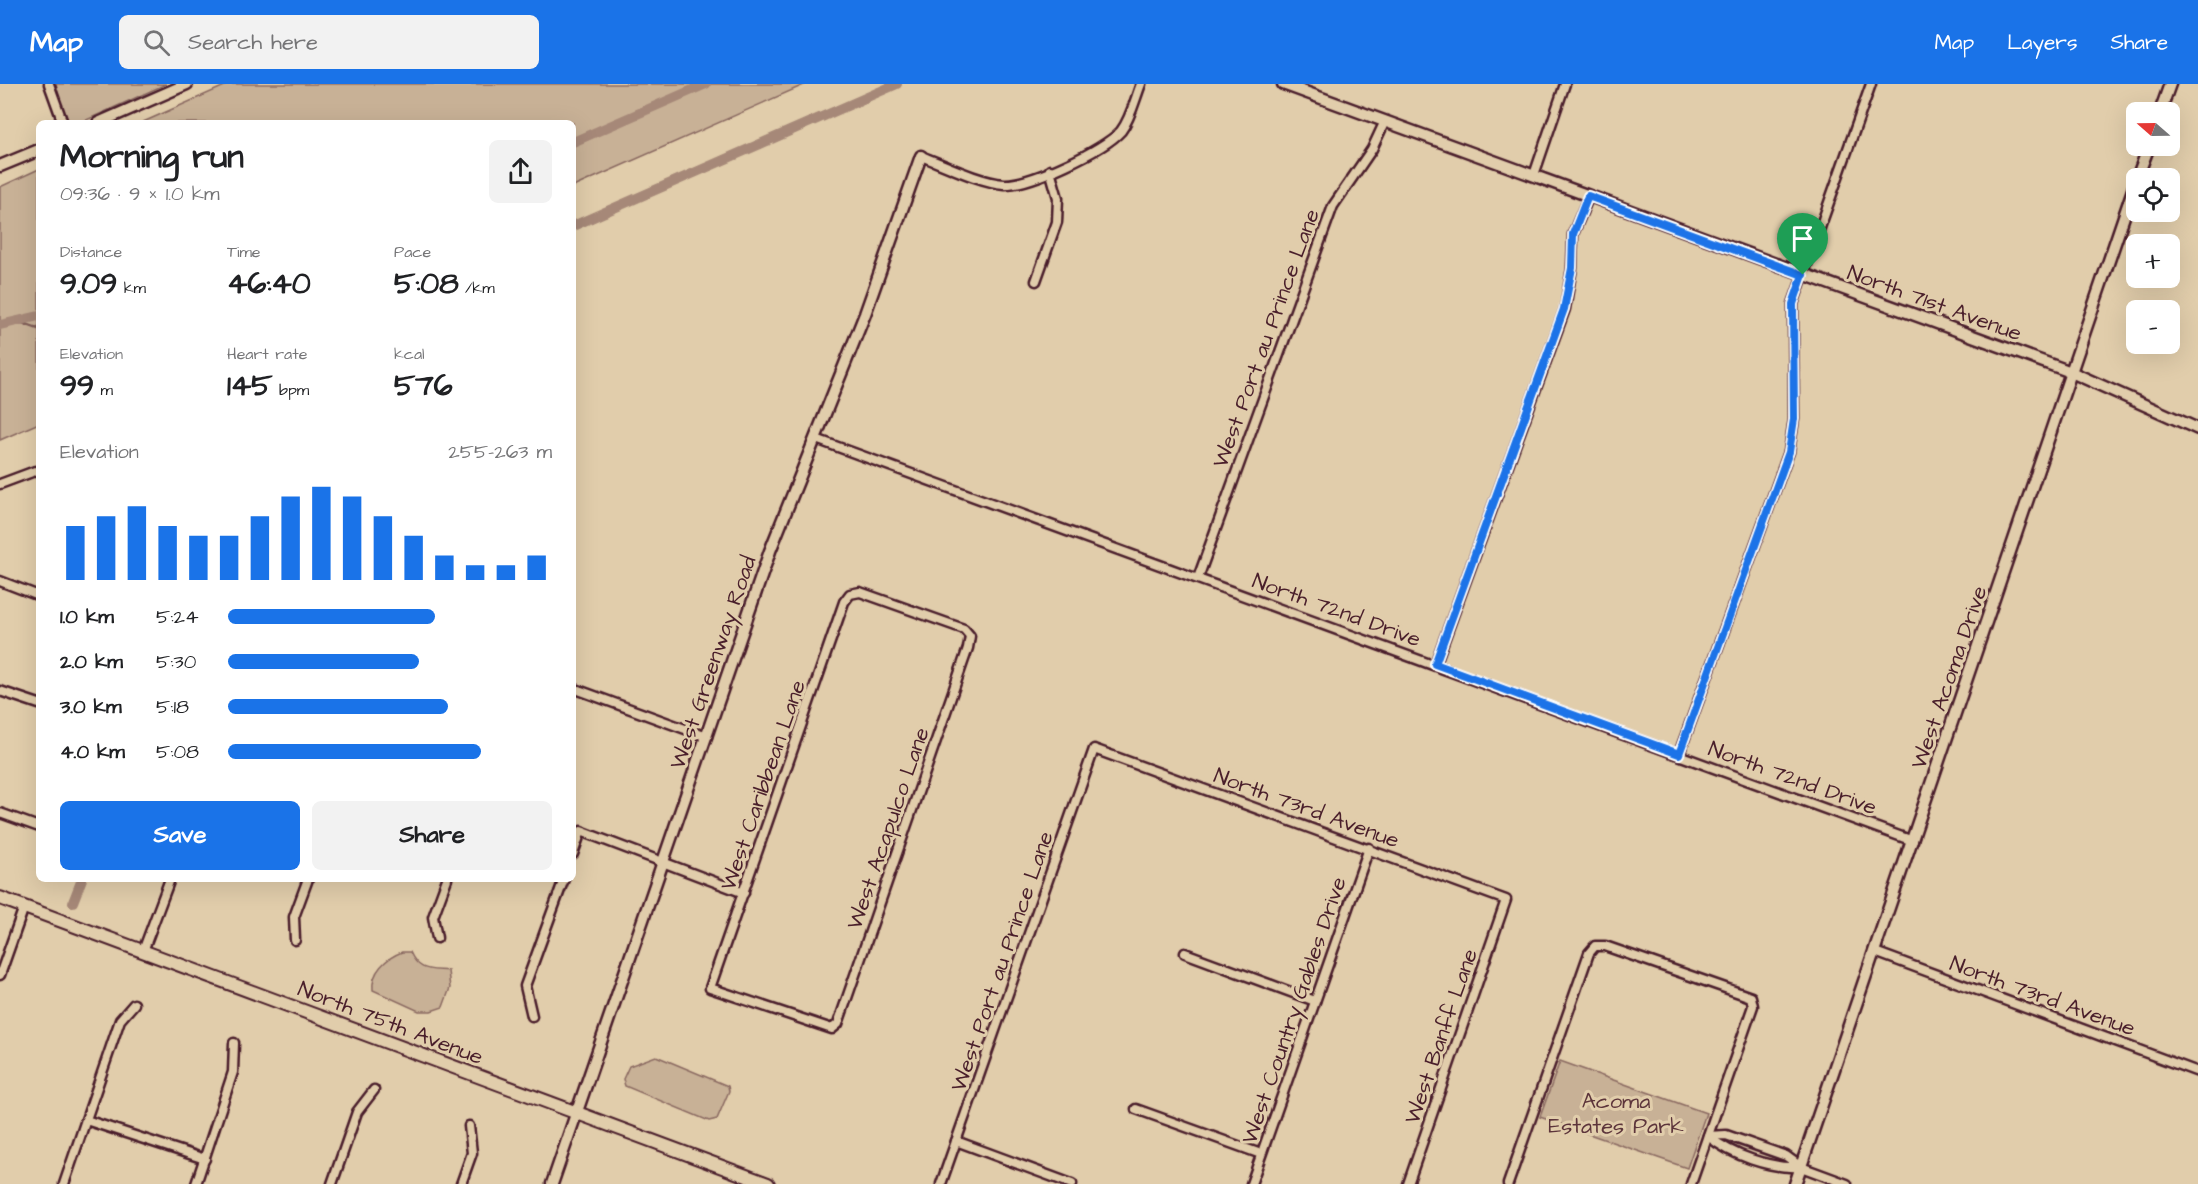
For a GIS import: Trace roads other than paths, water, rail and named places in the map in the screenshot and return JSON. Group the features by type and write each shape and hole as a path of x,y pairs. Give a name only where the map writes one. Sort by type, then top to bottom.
{"main road":[{"name":"North 75th Avenue","path":"0,898 768,1184"}],"street":[{"path":"49,84 62,120"},
{"path":"105,120 187,84"},
{"path":"921,156 1003,184 1020,182 1111,140 1128,119 1141,84"},
{"name":"North 71st Avenue","path":"1284,84 2071,372 2198,429"},
{"path":"1534,176 1565,84"},
{"path":"1679,754 1789,452 1794,419 1793,304 1871,84"},
{"path":"2164,102 2170,84"},
{"name":"West Port au Prince Lane","path":"1198,578 1333,206 1372,149 1385,121"},
{"path":"0,166 36,151"},
{"name":"West Greenway Road","path":"552,1184 770,551 868,306 921,156"},
{"path":"1036,281 1057,222 1058,198 1050,170"},
{"path":"1435,664 1564,309 1572,268 1573,234 1588,196"},
{"name":"West Acoma Drive","path":"1795,1184 2126,212"},
{"name":"North 72nd Drive","path":"816,440 1435,664 1913,841"},
{"path":"0,484 25,472 36,472"},
{"path":"0,581 36,595"},
{"name":"West Caribbean Lane","path":"710,988 844,602 850,594 860,592 964,629 970,636"},
{"name":"West Acapulco Lane","path":"710,988 832,1029 838,1024 969,648 970,636"},
{"path":"576,689 707,737"},
{"path":"0,691 36,703"},
{"name":"West Port au Prince Lane","path":"940,1184 1094,749"},
{"name":"North 73rd Avenue","path":"1094,749 1506,900"},
{"path":"0,813 36,826"},
{"path":"576,845 581,831 744,892"},
{"name":"West Country Gables Drive","path":"1251,1184 1369,848"},
{"path":"143,951 169,882"},
{"path":"296,940 294,917 307,882"},
{"path":"437,938 433,917 446,882"},
{"path":"531,1016 525,986 563,882"},
{"name":"West Banff Lane","path":"1408,1184 1506,900"},
{"path":"0,975 24,907"},
{"path":"1508,1184 1589,953 1595,945 1605,946 1751,997 1753,1006 1691,1184"},
{"name":"North 73rd Avenue","path":"1875,952 2198,1072"},
{"path":"1185,953 1315,1001"},
{"path":"64,1184 120,1020 134,1004"},
{"path":"196,1184 233,1072 234,1043"},
{"path":"332,1184 357,1112 374,1090"},
{"path":"1136,1109 1261,1154"},
{"path":"86,1120 205,1159"},
{"path":"461,1184 472,1153 469,1126"},
{"path":"1708,1136 1726,1135 1786,1156 1801,1167 1847,1184"},
{"path":"1708,1136 1722,1148 1760,1161 1782,1168 1801,1167"},
{"path":"956,1141 1072,1184"},
{"path":"1760,1161 1764,1149"}],"waterway":[{"path":"576,141 706,84"},
{"path":"576,225 897,84"},
{"path":"0,325 36,317"},
{"path":"20,322 36,328"},
{"path":"73,902 81,882"}],"park label":[{"name":"Acoma Estates Park","path":"1616,1112"}]}
